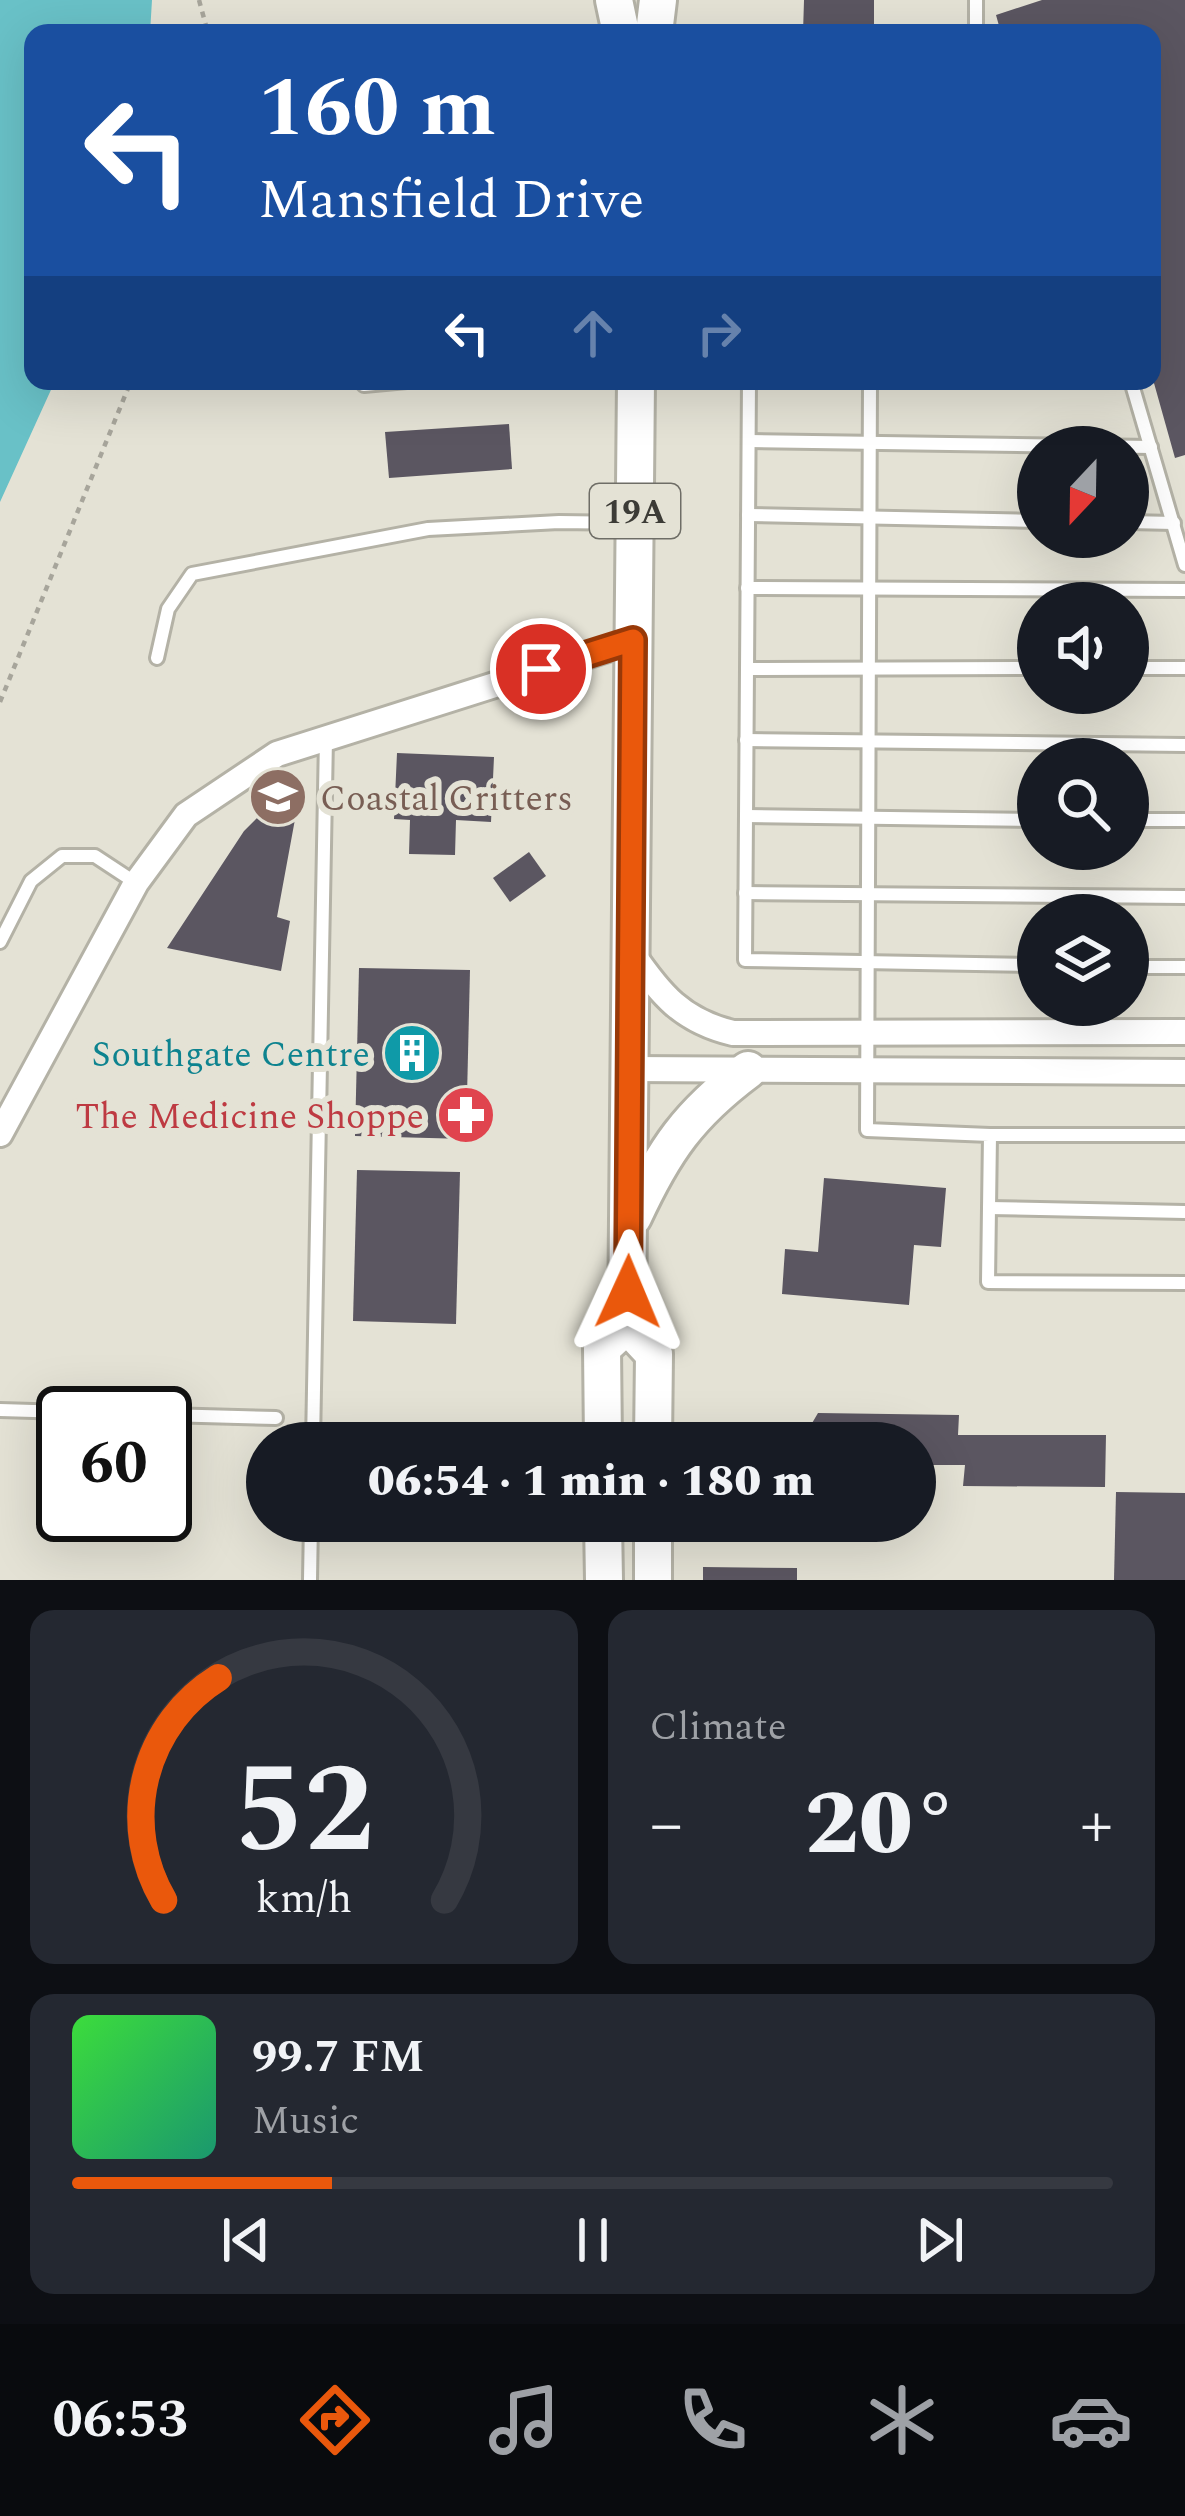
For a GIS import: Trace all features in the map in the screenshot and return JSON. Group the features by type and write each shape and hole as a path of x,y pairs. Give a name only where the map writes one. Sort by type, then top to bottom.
{"main road":[{"name":"19A","path":"636,390 627,1325 654,1354 653,1422"},
{"path":"629,1225 680,1132 719,1091 748,1070"},
{"name":"19A","path":"603,1422 602,1348 627,1325"},
{"path":"603,1542 604,1580"},
{"path":"652,1580 653,1542"}],"street":[{"path":"4,1117 136,883 186,815 277,754 633,640"},
{"path":"631,952 677,1008 711,1028 733,1033 1185,1032"},
{"path":"630,1069 1185,1072"}],"lane":[{"path":"749,390 745,960 1017,965"},
{"path":"870,390 867,1130 1185,1135"},
{"path":"1134,390 1185,565"},
{"path":"749,441 1151,447"},
{"path":"748,515 1017,521"},
{"path":"157,658 168,608 192,574 428,529 634,523"},
{"path":"1149,523 1174,523"},
{"path":"747,588 1185,590"},
{"path":"747,669 1017,668"},
{"path":"1149,668 1185,668"},
{"path":"313,1422 326,737"},
{"path":"746,740 1185,745"},
{"path":"746,816 1017,820"},
{"path":"1149,820 1185,820"},
{"path":"0,942 31,880 62,856 95,856 136,883"},
{"path":"745,893 1185,896"},
{"path":"1149,967 1185,967"},
{"path":"990,1135 988,1282 1185,1283"},
{"path":"989,1208 1185,1211"},
{"path":"0,1410 36,1411"},
{"path":"192,1416 275,1418"},
{"path":"310,1580 311,1542"}],"path":[{"path":"0,702 126,390"}],"water":[{"path":"0,0 152,0 151,24 24,24 24,390 51,390 0,502"}],"building":[{"path":"804,0 874,0 874,24 803,24"},
{"path":"1042,0 1185,0 1185,455 1175,458 1156,390 1161,390 1161,24 998,24 996,15"},
{"path":"509,424 512,469 389,478 385,432"},
{"path":"397,753 494,757 491,822 456,820 455,855 409,854 410,820 394,819"},
{"path":"278,797 298,803 277,917 290,921 281,971 167,948 244,831"},
{"path":"529,852 546,876 510,902 493,878"},
{"name":"Southgate Centre","path":"359,968 470,970 466,1139 355,1136"},
{"path":"357,1170 460,1172 456,1324 353,1321"},
{"path":"824,1178 946,1188 941,1247 914,1245 909,1305 782,1294 785,1249 818,1252"},
{"path":"818,1413 959,1415 958,1435 1106,1435 1105,1487 963,1486 965,1465 936,1465 936,1422 813,1422"},
{"path":"1116,1492 1185,1493 1185,1580 1114,1580"},
{"path":"703,1567 797,1568 797,1580 703,1580"}],"place":[{"name":"Coastal Critters","path":"278,797"},
{"name":"Southgate Centre","path":"412,1053"},
{"name":"The Medicine Shoppe","path":"466,1115"}],"route":[{"path":"541,669 633,640 628,1292"}]}
